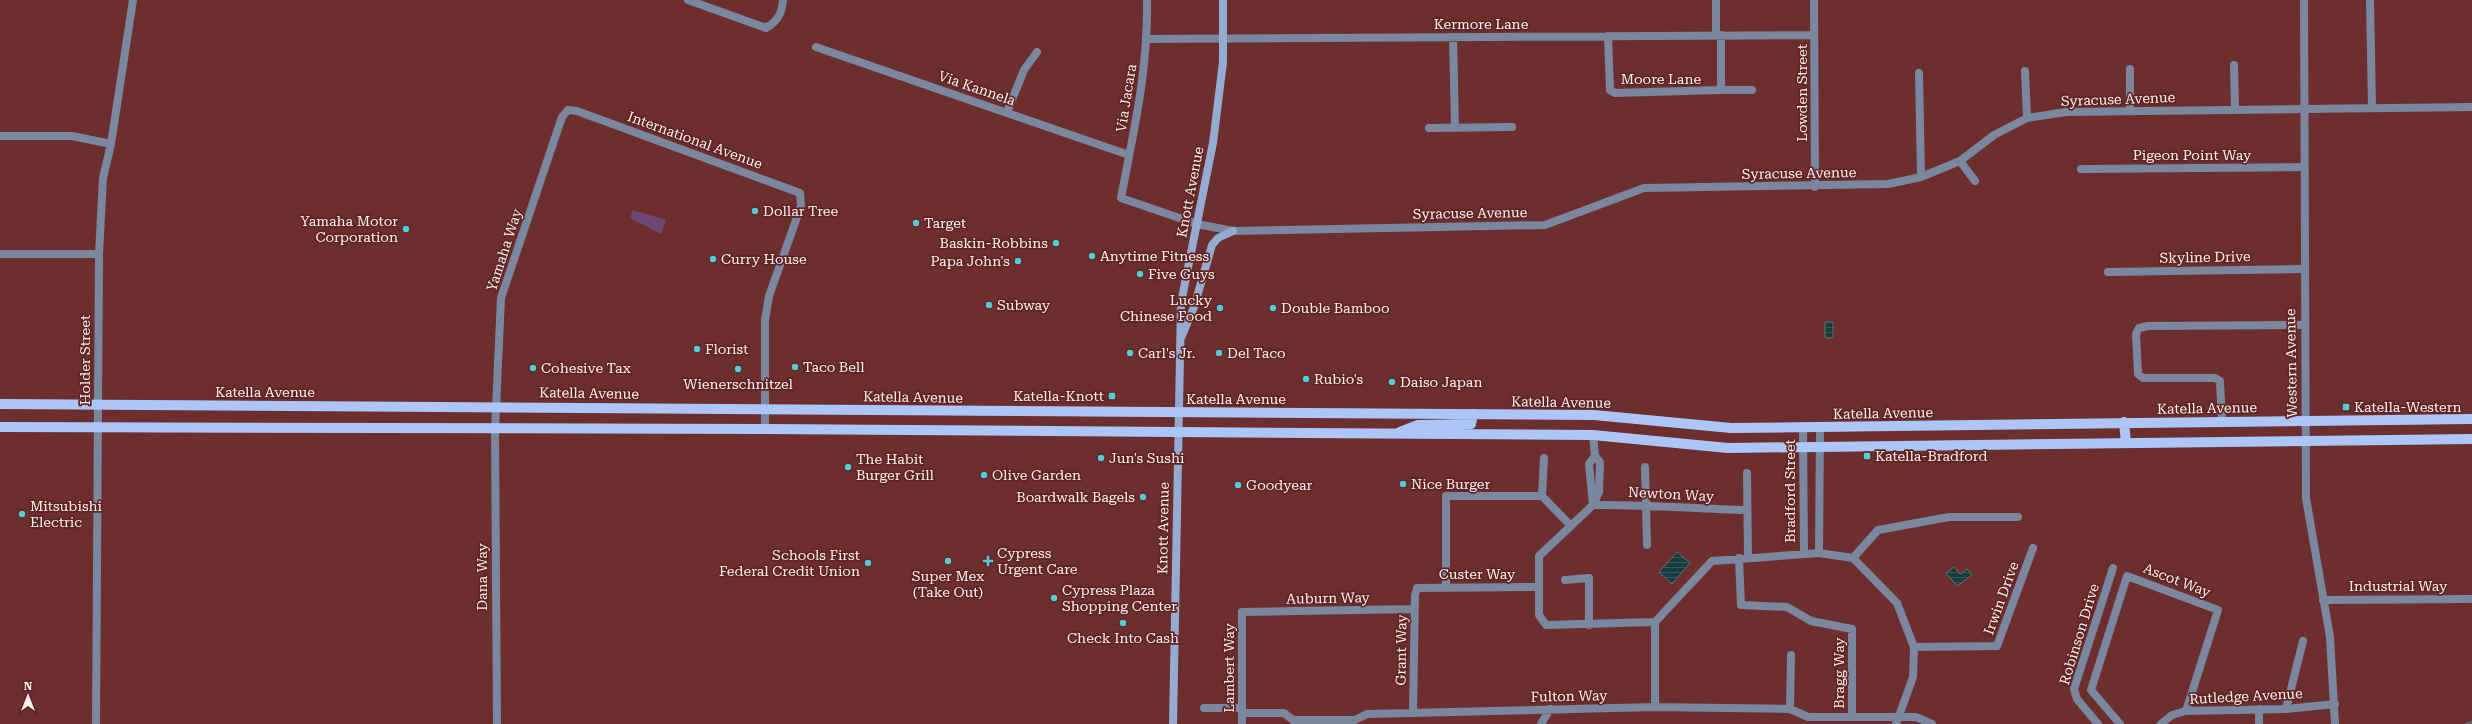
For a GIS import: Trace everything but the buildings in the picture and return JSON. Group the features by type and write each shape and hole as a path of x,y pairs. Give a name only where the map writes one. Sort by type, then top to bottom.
{"main road":[{"name":"Knott Avenue","path":"1173,724 1179,433 1179,344 1181,303 1213,143 1223,62 1223,0"},
{"path":"1179,344 1194,307 1212,245 1218,238 1233,231"},
{"name":"Katella Avenue","path":"0,404 495,406 1179,413 1594,415 1698,426 1803,428 2124,422 2472,419"},
{"path":"1394,434 1418,425 1471,424 1473,414"},
{"path":"2124,422 2126,443"},
{"path":"0,427 495,430 765,429 1593,435 1696,446 1803,447 2472,439"}],"street":[{"name":"Holder Street","path":"96,724 99,254 103,178 111,144 133,0"},
{"path":"688,0 766,28 776,22 782,10 783,0"},
{"name":"Via Jacara","path":"1121,198 1143,89 1148,39 1147,0"},
{"name":"Moore Lane","path":"1716,0 1721,87 1718,90"},
{"name":"Lowden Street","path":"1814,0 1815,187"},
{"name":"Western Avenue","path":"2304,0 2303,269 2306,498 2330,637 2336,724"},
{"path":"2370,0 2372,108"},
{"name":"Kermore Lane","path":"1148,39 1814,35"},
{"name":"Moore Lane","path":"1608,36 1610,90 1612,92 1752,90"},
{"path":"1453,37 1455,128"},
{"name":"Via Kannela","path":"816,47 1129,155"},
{"path":"1007,112 1024,70 1037,52"},
{"path":"2234,65 2235,110"},
{"path":"2130,70 2130,111"},
{"path":"2025,71 2027,118"},
{"path":"1919,73 1921,177"},
{"name":"Syracuse Avenue","path":"1121,198 1197,224 1233,231 1545,225 1644,188 1815,187 1888,184 1921,177 1960,161 1994,135 2027,118 2066,112 2472,107"},
{"name":"International Avenue","path":"568,110 800,193 801,206 769,296 765,320 765,409"},
{"name":"Yamaha Way","path":"495,430 501,298 562,117 568,110"},
{"path":"1428,128 1512,127"},
{"path":"0,136 72,136 111,144"},
{"path":"1960,161 1976,181"},
{"name":"Pigeon Point Way","path":"2081,168 2304,167"},
{"path":"0,254 99,254"},
{"name":"Skyline Drive","path":"2108,272 2303,269"},
{"path":"2222,421 2220,381 2214,378 2143,378 2138,374 2136,334 2139,328 2148,326 2304,325"},
{"path":"765,409 765,429"},
{"name":"Bradford Street","path":"1803,428 1804,554"},
{"name":"Bradford Street","path":"1819,553 1820,428"},
{"name":"Dana Way","path":"495,430 496,724"},
{"path":"1593,435 1594,456 1600,462 1599,492 1593,505 1540,556 1538,587 1539,615 1546,625 1590,625 1655,622"},
{"path":"1542,496 1544,458"},
{"path":"1645,467 1647,545"},
{"path":"1744,557 1747,510 1747,473"},
{"path":"1446,587 1446,496 1542,496 1571,526"},
{"name":"Newton Way","path":"1593,505 1646,504 1685,508 1747,510"},
{"path":"1853,558 1878,530 1948,517 2018,517"},
{"name":"Irwin Drive","path":"1914,647 1997,646 2033,548"},
{"path":"1655,707 1655,622 1712,561 1744,557 1819,553 1853,558 1897,603 1914,647 1913,677 1897,720"},
{"name":"Bragg Way","path":"1744,557 1741,605 1787,607 1811,621 1852,629 1852,716"},
{"name":"Robinson Drive","path":"2098,724 2077,699 2074,688 2114,568"},
{"name":"Ascot Way","path":"2120,724 2091,690 2127,576 2218,610 2186,711"},
{"path":"1565,580 1589,578 1590,625"},
{"name":"Custer Way","path":"1417,588 1538,587"},
{"name":"Grant Way","path":"1413,712 1414,610 1417,588"},
{"name":"Industrial Way","path":"2323,600 2472,598"},
{"name":"Auburn Way","path":"1242,612 1414,610"},
{"name":"Lambert Way","path":"1242,612 1242,724"},
{"path":"2286,709 2303,641"},
{"path":"1790,709 1791,655"},
{"name":"Rutledge Avenue","path":"2161,724 2172,715 2186,711 2286,709 2335,704"},
{"name":"Fulton Way","path":"1204,708 1284,713 1293,720 1355,720 1366,714 1413,712 1655,707 1790,709 1808,717 1852,716 1897,720 1916,717 1932,724"},
{"path":"1541,724 1550,709"},
{"path":"2259,709 2259,724"}],"shaded area":[{"path":"633,210 666,220 661,234 630,218"}],"water":[{"path":"1825,322 1833,322 1833,338 1825,338"},
{"path":"1677,552 1690,563 1672,584 1659,572"},
{"path":"1954,567 1960,574 1967,569 1972,575 1957,586 1946,573"}],"waterway":[{"path":"2466,724 2472,722"}],"place":[{"name":"Dollar Tree","path":"755,211"},
{"name":"Target","path":"916,223"},
{"name":"Yamaha Motor Corporation","path":"406,229"},
{"name":"Baskin-Robbins","path":"1056,243"},
{"name":"Anytime Fitness","path":"1092,256"},
{"name":"Curry House","path":"713,259"},
{"name":"Papa John's","path":"1018,261"},
{"name":"Five Guys","path":"1140,274"},
{"name":"Subway","path":"989,305"},
{"name":"Lucky Chinese Food","path":"1220,308"},
{"name":"Double Bamboo","path":"1273,308"},
{"name":"Florist","path":"697,349"},
{"name":"Carl's Jr.","path":"1130,353"},
{"name":"Del Taco","path":"1219,353"},
{"name":"Taco Bell","path":"795,367"},
{"name":"Cohesive Tax","path":"533,368"},
{"name":"Wienerschnitzel","path":"738,369"},
{"name":"Rubio's","path":"1306,379"},
{"name":"Daiso Japan","path":"1392,382"},
{"name":"Katella-Knott","path":"1112,396"},
{"name":"Katella-Western","path":"2346,407"},
{"name":"Katella-Bradford","path":"1867,456"},
{"name":"Jun's Sushi","path":"1101,458"},
{"name":"The Habit Burger Grill","path":"848,467"},
{"name":"Olive Garden","path":"984,475"},
{"name":"Nice Burger","path":"1403,484"},
{"name":"Goodyear","path":"1238,485"},
{"name":"Boardwalk Bagels","path":"1143,497"},
{"name":"Mitsubishi Electric","path":"22,514"},
{"name":"Super Mex (Take Out)","path":"948,561"},
{"name":"Cypress Urgent Care","path":"988,561"},
{"name":"Schools First Federal Credit Union","path":"868,563"},
{"name":"Cypress Plaza Shopping Center","path":"1054,598"},
{"name":"Check Into Cash","path":"1123,623"}]}
